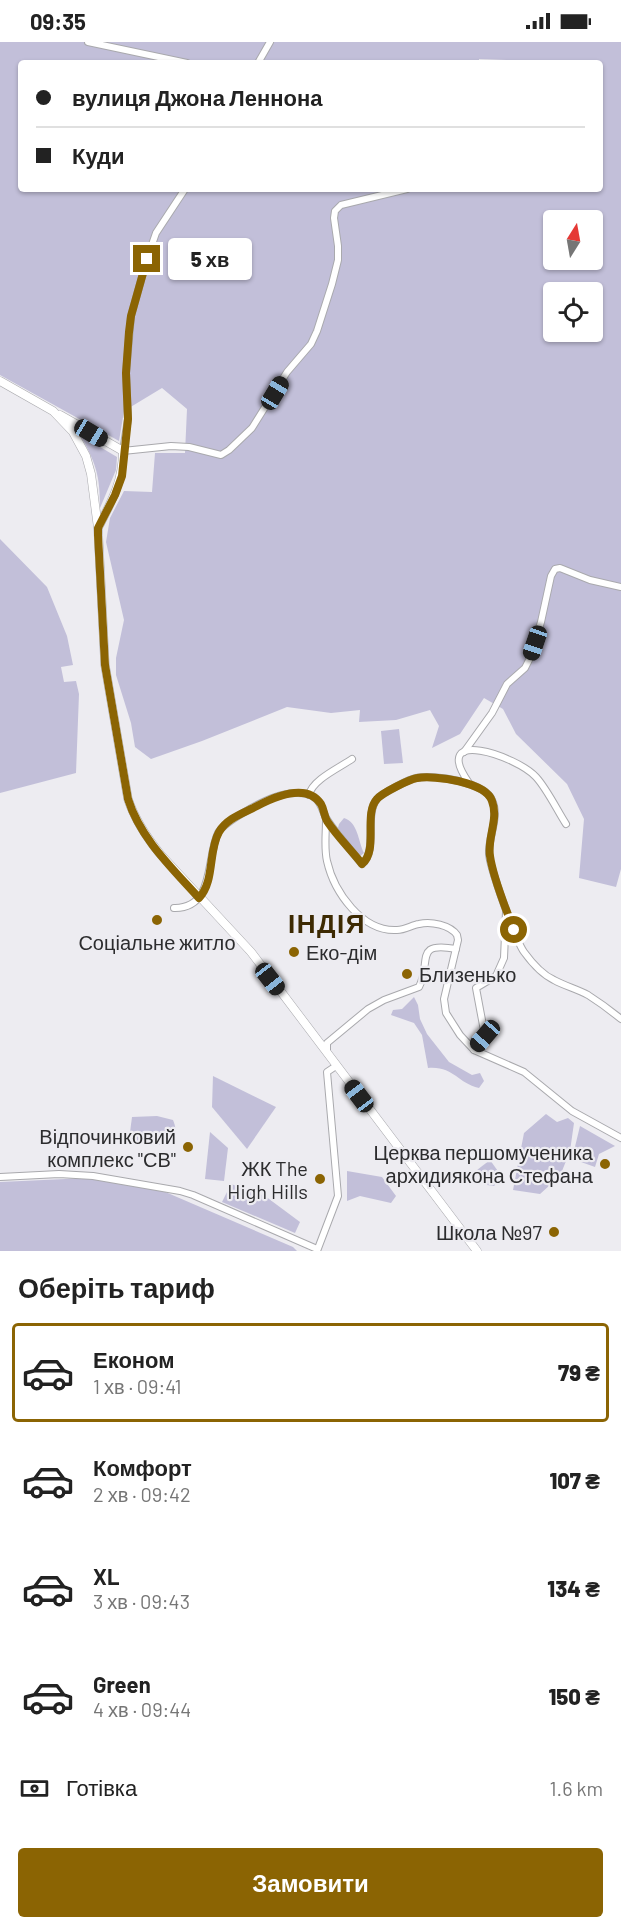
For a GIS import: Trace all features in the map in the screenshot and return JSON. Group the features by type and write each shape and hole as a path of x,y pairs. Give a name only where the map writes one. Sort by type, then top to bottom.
{"street":[{"path":"88,42 173,60"},
{"path":"260,60 270,42"},
{"path":"98,528 118,487 123,468 128,419 126,373 131,316 156,233 183,192"},
{"path":"0,381 123,451 171,446 189,447 221,455 239,442 258,420 287,372 311,344 338,260 335,212 341,205 395,192"},
{"path":"52,411 73,432 86,456 93,482 98,528 105,665 132,811 148,839 199,898 251,952 477,1251"},
{"path":"470,784 460,770 459,764 464,752 492,713 507,684 525,668 529,660 555,568 590,580 621,587"},
{"path":"464,752 471,749 480,750 513,761 536,777 566,824"},
{"path":"309,795 310,788 352,759"},
{"path":"174,908 187,906 199,898 205,886 218,833 228,821 274,797 293,793 314,796 321,804 326,819 362,864 366,861 372,808 377,798 414,778 435,777 470,784 486,792 493,802 494,820 489,855 506,909 523,951 552,980 588,995 621,1016"},
{"path":"326,819 325,847 334,884 359,915 373,926 392,930 423,923 441,925 457,935 456,949 445,992 445,1006 455,1029 474,1050 524,1072 572,1111 621,1138"},
{"path":"474,1050 485,1036 476,988 496,976 504,958 506,909"},
{"path":"327,1050 327,1043 368,1009 384,1000 419,987 425,957 430,949 437,946 456,949"},
{"path":"0,1177 59,1174 93,1176 180,1191 317,1250 338,1196 327,1072 336,1066"}],"shaded area":[{"path":"0,42 621,42 621,869 616,887 579,878 584,819 567,784 516,734 503,709 484,698 460,734 432,748 439,726 430,710 396,720 359,722 360,710 331,713 287,707 151,759 135,747 131,723 116,675 116,658 124,620 106,542 110,518 124,491 152,492 155,453 185,453 187,409 162,388 124,411 119,441 0,375"},
{"path":"80,435 117,457 116,470 100,508 96,470"},
{"path":"0,539 47,587 67,636 73,665 61,667 64,682 76,681 79,694 76,773 0,793"},
{"path":"399,729 403,763 384,764 381,731"},
{"path":"344,818 352,823 357,832 364,853 359,857 338,828"},
{"path":"414,997 427,1034 449,1062 472,1075 480,1073 484,1081 479,1088 450,1072 428,1068 422,1035 414,1023 391,1015 393,1010 402,1009"},
{"path":"213,1076 276,1107 247,1149 212,1107"},
{"path":"546,1114 557,1122 568,1118 574,1123 570,1151 560,1176 540,1194 513,1190 524,1133"},
{"path":"157,1116 173,1120 175,1135 166,1146 129,1140 132,1117"},
{"path":"580,1126 615,1146 599,1154 595,1167 581,1162 582,1159 573,1155"},
{"path":"210,1132 228,1148 224,1181 205,1179"},
{"path":"490,1160 501,1179 494,1186 487,1185 477,1170"},
{"path":"347,1171 382,1177 396,1196 391,1203 360,1196 347,1201"},
{"path":"87,1178 163,1191 293,1247 297,1251 0,1251 0,1182"},
{"path":"231,1184 265,1196 300,1222 295,1233 222,1202"}],"place":[{"name":"Соціальне житло","path":"157,920"},
{"name":"Еко-дім","path":"294,952"},
{"name":"Близенько","path":"407,974"},
{"name":"Відпочинковий комплекс \"СВ\"","path":"188,1147"},
{"name":"Церква першомученика архидиякона Стефана","path":"605,1164"},
{"name":"ЖК The High Hills","path":"320,1179"},
{"name":"Школа №97","path":"554,1232"}],"district":[{"name":"ІНДІЯ","path":"327,922"}],"route":[{"path":"147,259 131,316 129,332 126,373 128,419 122,476 98,528 101,623 107,683 128,799 140,826 148,839 199,898 205,886 218,833 228,821 274,797 293,793 314,796 321,804 326,819 362,864 366,861 372,808 377,798 414,778 435,777 470,784 486,792 493,802 494,820 489,855 514,930"}]}
